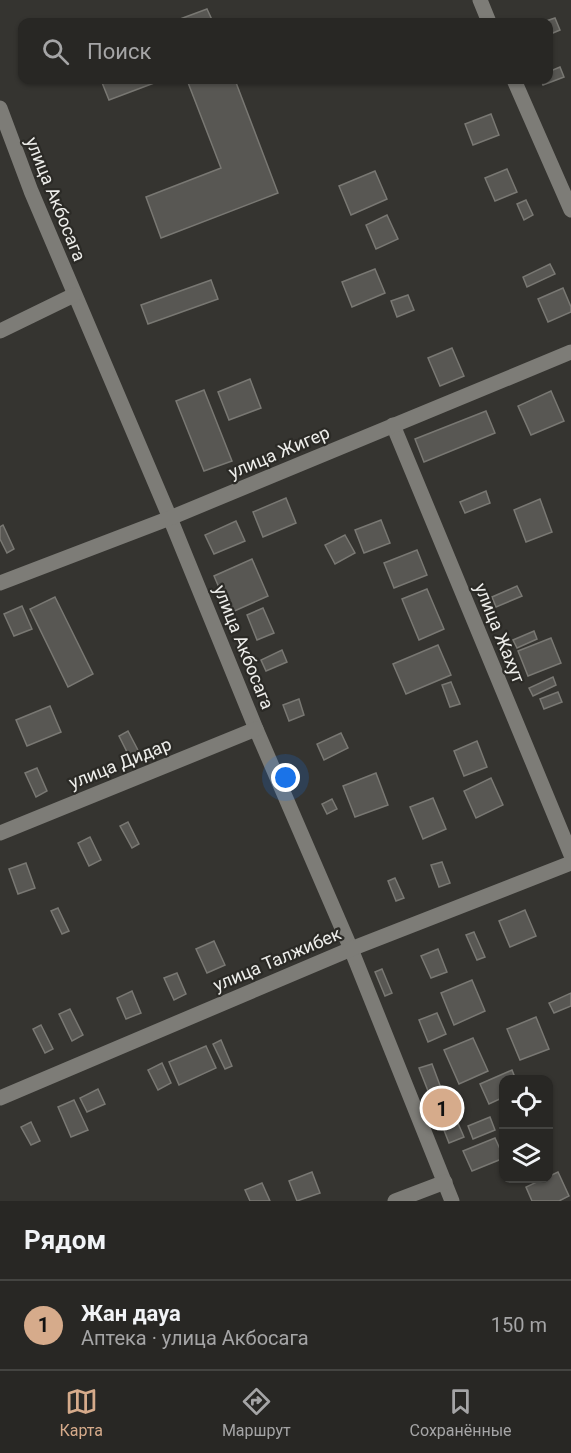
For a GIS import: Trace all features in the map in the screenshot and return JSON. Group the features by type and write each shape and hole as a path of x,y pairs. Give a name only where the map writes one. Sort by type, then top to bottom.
{"street":[{"path":"480,0 487,18"},
{"path":"516,84 571,210"},
{"name":"улица Акбосага","path":"0,108 74,295 351,949 452,1201"},
{"path":"0,331 74,295"},
{"name":"улица Жигер","path":"0,583 170,518 571,352"},
{"name":"улица Жахут","path":"393,425 571,855"},
{"name":"улица Дидар","path":"0,832 256,729"},
{"name":"улица Талжибек","path":"0,1098 351,949 571,863"},
{"path":"395,1201 445,1182"}],"building":[{"path":"207,9 211,18 183,18"},
{"path":"555,18 560,30 553,33 553,19"},
{"path":"560,67 564,77 553,81 553,70"},
{"path":"103,84 151,84 109,100"},
{"path":"189,84 237,84 278,193 161,238 146,197 221,168"},
{"path":"491,114 499,135 473,145 465,124"},
{"path":"507,169 517,192 495,201 485,178"},
{"path":"375,171 387,199 351,215 339,186"},
{"path":"526,200 533,215 524,220 517,204"},
{"path":"387,215 398,239 376,249 366,225"},
{"path":"550,264 555,274 527,287 523,277"},
{"path":"375,269 385,293 352,307 342,282"},
{"path":"211,280 218,299 148,324 141,305"},
{"path":"563,288 571,312 548,322 538,299"},
{"path":"408,295 414,310 397,317 391,301"},
{"path":"452,348 464,376 440,386 428,358"},
{"path":"250,379 261,408 229,420 218,392"},
{"path":"204,390 232,461 204,471 176,401"},
{"path":"551,391 564,421 531,435 518,406"},
{"path":"486,411 495,433 424,462 415,439"},
{"path":"486,491 490,503 465,513 460,502"},
{"path":"286,498 296,523 263,537 253,512"},
{"path":"540,499 552,532 526,542 514,510"},
{"path":"381,520 390,543 364,553 355,530"},
{"path":"236,521 245,541 214,554 205,535"},
{"path":"3,525 14,549 7,553 0,539 0,527"},
{"path":"345,535 355,553 335,564 325,545"},
{"path":"417,550 427,575 394,588 384,563"},
{"path":"252,559 268,596 230,613 214,576"},
{"path":"517,586 522,596 496,607 492,597"},
{"path":"427,589 444,629 419,640 402,599"},
{"path":"55,597 93,674 68,687 30,609"},
{"path":"22,606 32,629 14,636 4,614"},
{"path":"263,608 274,633 257,640 247,615"},
{"path":"534,631 537,639 517,648 513,640"},
{"path":"551,638 561,663 528,676 518,651"},
{"path":"438,645 451,675 406,694 393,664"},
{"path":"282,650 287,662 266,671 261,660"},
{"path":"553,677 556,685 533,696 529,688"},
{"path":"451,682 460,704 450,707 442,685"},
{"path":"558,692 562,702 544,709 540,699"},
{"path":"299,699 304,715 289,721 283,705"},
{"path":"50,706 61,732 27,746 16,720"},
{"path":"128,731 140,754 130,758 119,736"},
{"path":"341,733 348,748 324,760 317,744"},
{"path":"477,741 487,767 464,776 454,751"},
{"path":"37,768 47,791 36,797 25,773"},
{"path":"376,773 388,805 355,817 343,786"},
{"path":"491,778 503,805 476,818 464,791"},
{"path":"433,798 446,829 423,839 410,807"},
{"path":"332,799 337,809 327,814 322,804"},
{"path":"128,822 139,844 132,848 120,826"},
{"path":"90,837 101,860 89,866 78,843"},
{"path":"442,862 450,883 439,887 431,865"},
{"path":"26,863 35,888 18,894 9,869"},
{"path":"395,878 404,898 396,901 388,881"},
{"path":"58,908 69,931 62,934 51,911"},
{"path":"525,910 536,936 510,947 499,921"},
{"path":"474,932 485,957 477,960 466,935"},
{"path":"214,941 225,965 207,973 196,949"},
{"path":"438,949 447,972 431,978 421,956"},
{"path":"382,969 392,993 385,996 375,972"},
{"path":"177,973 186,994 174,1000 164,978"},
{"path":"472,980 485,1011 454,1025 441,993"},
{"path":"132,991 141,1013 126,1019 117,998"},
{"path":"571,993 571,1006 554,1013 549,1003"},
{"path":"70,1009 83,1035 72,1041 59,1014"},
{"path":"437,1013 446,1034 428,1042 419,1020"},
{"path":"536,1017 549,1049 520,1060 507,1029"},
{"path":"41,1025 53,1049 45,1053 33,1029"},
{"path":"473,1038 488,1071 459,1084 444,1050"},
{"path":"221,1040 232,1066 225,1069 213,1044"},
{"path":"206,1046 216,1068 179,1085 169,1062"},
{"path":"162,1063 171,1083 158,1090 148,1070"},
{"path":"432,1064 444,1096 432,1101 419,1068"},
{"path":"512,1070 514,1075 501,1075"},
{"path":"499,1076 499,1099 489,1104 480,1084"},
{"path":"98,1089 105,1104 87,1112 80,1098"},
{"path":"74,1100 88,1130 71,1137 58,1107"},
{"path":"454,1114 464,1137 449,1143 440,1120"},
{"path":"490,1117 495,1130 473,1139 468,1126"},
{"path":"31,1122 40,1141 31,1145 21,1127"},
{"path":"495,1138 499,1147 499,1160 472,1171 463,1151"},
{"path":"312,1172 320,1193 297,1201 289,1181"},
{"path":"558,1172 569,1196 559,1201 532,1201 526,1187 535,1183 553,1183 553,1174"},
{"path":"262,1183 270,1201 250,1201 245,1190"}],"place":[{"name":"Жан дауа","path":"442,1108"}]}
